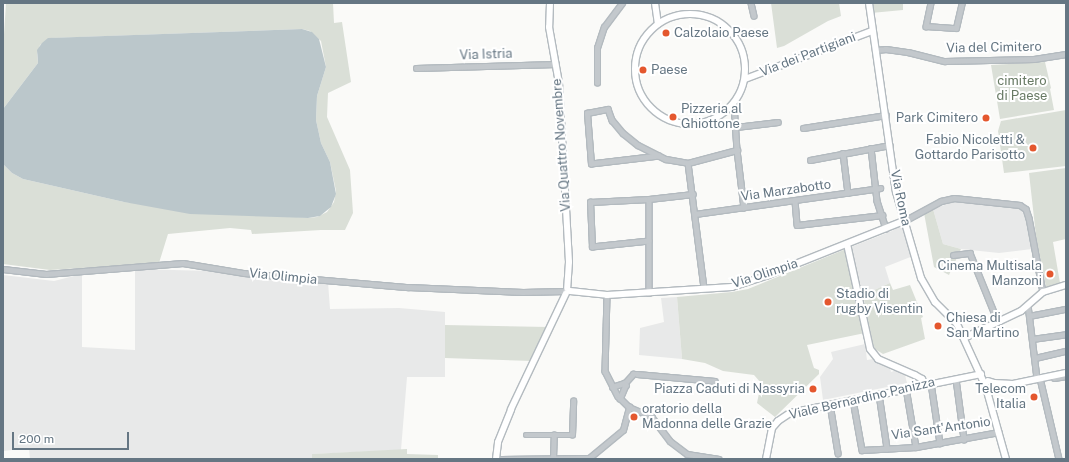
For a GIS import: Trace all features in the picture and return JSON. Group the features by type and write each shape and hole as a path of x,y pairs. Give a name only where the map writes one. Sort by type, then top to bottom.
{"street":[{"name":"Via Quattro Novembre","path":"496,459 498,442 511,409 567,291 569,262 556,64 549,26 550,3"},
{"path":"597,83 597,48 604,27 622,3"},
{"path":"655,3 658,24"},
{"path":"751,3 754,16"},
{"name":"Via Roma","path":"869,3 896,192 920,278 934,302 957,324 981,374 988,383"},
{"path":"931,3 926,26 956,28 962,3"},
{"path":"692,13 703,15 720,22 734,34 740,44 745,61 745,79 743,88 734,104 723,114 710,121 681,124 662,116 647,103 638,86 635,76 636,61 644,38 658,24 674,16 692,13"},
{"name":"Via dei Partigiani","path":"745,79 872,31"},
{"name":"Via del Cimitero","path":"875,50 886,49 908,52 945,61 1034,59 1066,54"},
{"name":"Via Istria","path":"416,68 556,64"},
{"path":"734,104 737,150 744,208"},
{"path":"659,156 591,164 587,113 608,109 612,120 623,133 638,145 666,159 688,163 737,150"},
{"path":"803,128 886,115"},
{"path":"736,127 778,122"},
{"path":"810,160 890,145"},
{"path":"871,148 878,189 877,201 886,229"},
{"path":"843,153 848,193"},
{"path":"688,163 696,214 704,288"},
{"name":"Via Marzabotto","path":"696,214 878,189"},
{"path":"649,241 592,247 590,202 649,199 693,194"},
{"path":"904,221 941,201 954,198 1020,205 1026,210 1029,218 1043,292"},
{"path":"649,199 649,293"},
{"path":"795,201 797,224 882,215"},
{"name":"Via Olimpia","path":"3,268 46,274 183,263 244,273 408,287 523,292 567,291 607,295 649,293 732,286 768,275 904,221"},
{"path":"847,244 870,349 878,359 915,375 928,384 940,443"},
{"path":"953,256 970,253 998,322"},
{"path":"964,338 1021,311 1043,292 1066,285"},
{"path":"607,295 606,371 612,387 620,399 629,407 652,417 670,441 687,454 719,459"},
{"path":"1028,305 1039,379 1059,459"},
{"path":"1029,316 1066,309"},
{"path":"1032,339 1066,334"},
{"path":"1035,358 1066,351"},
{"name":"Viale Bernardino Panizza","path":"965,377 978,366"},
{"path":"1006,459 988,393 988,383 1013,384 1066,373"},
{"path":"612,387 624,383 633,374 715,381"},
{"name":"Viale Bernardino Panizza","path":"766,459 770,433 778,421 795,411 981,374"},
{"path":"1039,379 1066,376"},
{"path":"956,379 964,439"},
{"path":"620,399 626,389 626,385 624,383"},
{"path":"906,388 916,447"},
{"path":"879,394 887,448"},
{"name":"Via Sant'Antonio","path":"853,400 862,450 916,447 999,432"},
{"path":"526,435 572,435 573,402"},
{"path":"830,404 838,453"},
{"path":"501,459 589,459 620,435 626,423 629,407"},
{"path":"553,458 554,435"}],"shaded area":[{"path":"302,29 312,32 319,39 326,67 317,96 316,120 321,143 330,162 336,194 331,207 320,216 308,218 190,214 124,202 23,179 12,173 3,164 3,109 38,63 37,50 48,38"},
{"path":"959,200 1016,205 1026,216 1032,249 999,253 961,249 943,244 933,209"},
{"path":"902,225 913,256 885,267 890,283 863,295 851,247 892,231"},
{"path":"135,269 211,271 238,273 284,282 328,282 330,309 399,308 445,312 445,377 407,377 401,450 312,454 312,459 30,459 29,448 3,451 3,275 54,281 82,274 82,347 135,350"},
{"path":"677,297 682,359 639,355 640,328 664,322 661,298"},
{"path":"865,344 867,360 873,359 890,367 891,372 897,370 905,375 907,383 823,400 820,377 833,359 831,352"}],"green space":[{"path":"6,3 333,3 334,23 342,22 351,82 328,93 327,117 350,170 353,213 345,230 252,234 251,230 230,228 168,234 159,263 50,270 3,264 3,164 12,173 23,179 124,202 308,218 317,217 327,212 334,202 336,191 330,162 321,143 316,120 317,96 326,67 321,41 310,31 302,29 51,38 40,45 37,54 38,63 3,109 3,50"},
{"path":"771,3 839,3 841,16 828,21 784,46 777,48"},
{"path":"870,3 903,3 903,10 871,13"},
{"name":"cimitero di Paese","path":"1045,62 1054,110 1000,119 991,65"},
{"name":"Fabio Nicoletti & Gottardo Parisotto","path":"1066,110 1066,166 1004,173 998,131 1001,121"},
{"path":"1066,168 1066,239 1053,242 1060,283 1046,287 1036,236 1029,173"},
{"path":"933,209 943,244 961,249 949,275 934,267 924,213"},
{"path":"846,249 865,333 807,345 814,368 819,370 819,374 775,417 757,403 761,383 754,375 723,371 705,363 682,359 677,297 748,289"},
{"path":"890,283 893,290 910,285 923,317 921,318 925,339 883,354 875,349 873,344 863,295"},
{"path":"445,325 548,327 533,361 445,358"},
{"path":"407,449 407,454 438,455 438,458 312,459 312,454"}],"place":[{"name":"Calzolaio Paese","path":"666,33"},
{"name":"Paese","path":"643,70"},
{"name":"Pizzeria al Ghiottone","path":"673,117"},
{"name":"Park Cimitero","path":"986,118"},
{"name":"Fabio Nicoletti & Gottardo Parisotto","path":"1033,148"},
{"name":"Cinema Multisala Manzoni","path":"1050,274"},
{"name":"Stadio di rugby Visentin","path":"828,302"},
{"name":"Chiesa di San Martino","path":"938,326"},
{"name":"Piazza Caduti di Nassyria","path":"813,389"},
{"name":"Telecom Italia","path":"1034,397"},
{"name":"oratorio della Madonna delle Grazie","path":"634,417"}]}
